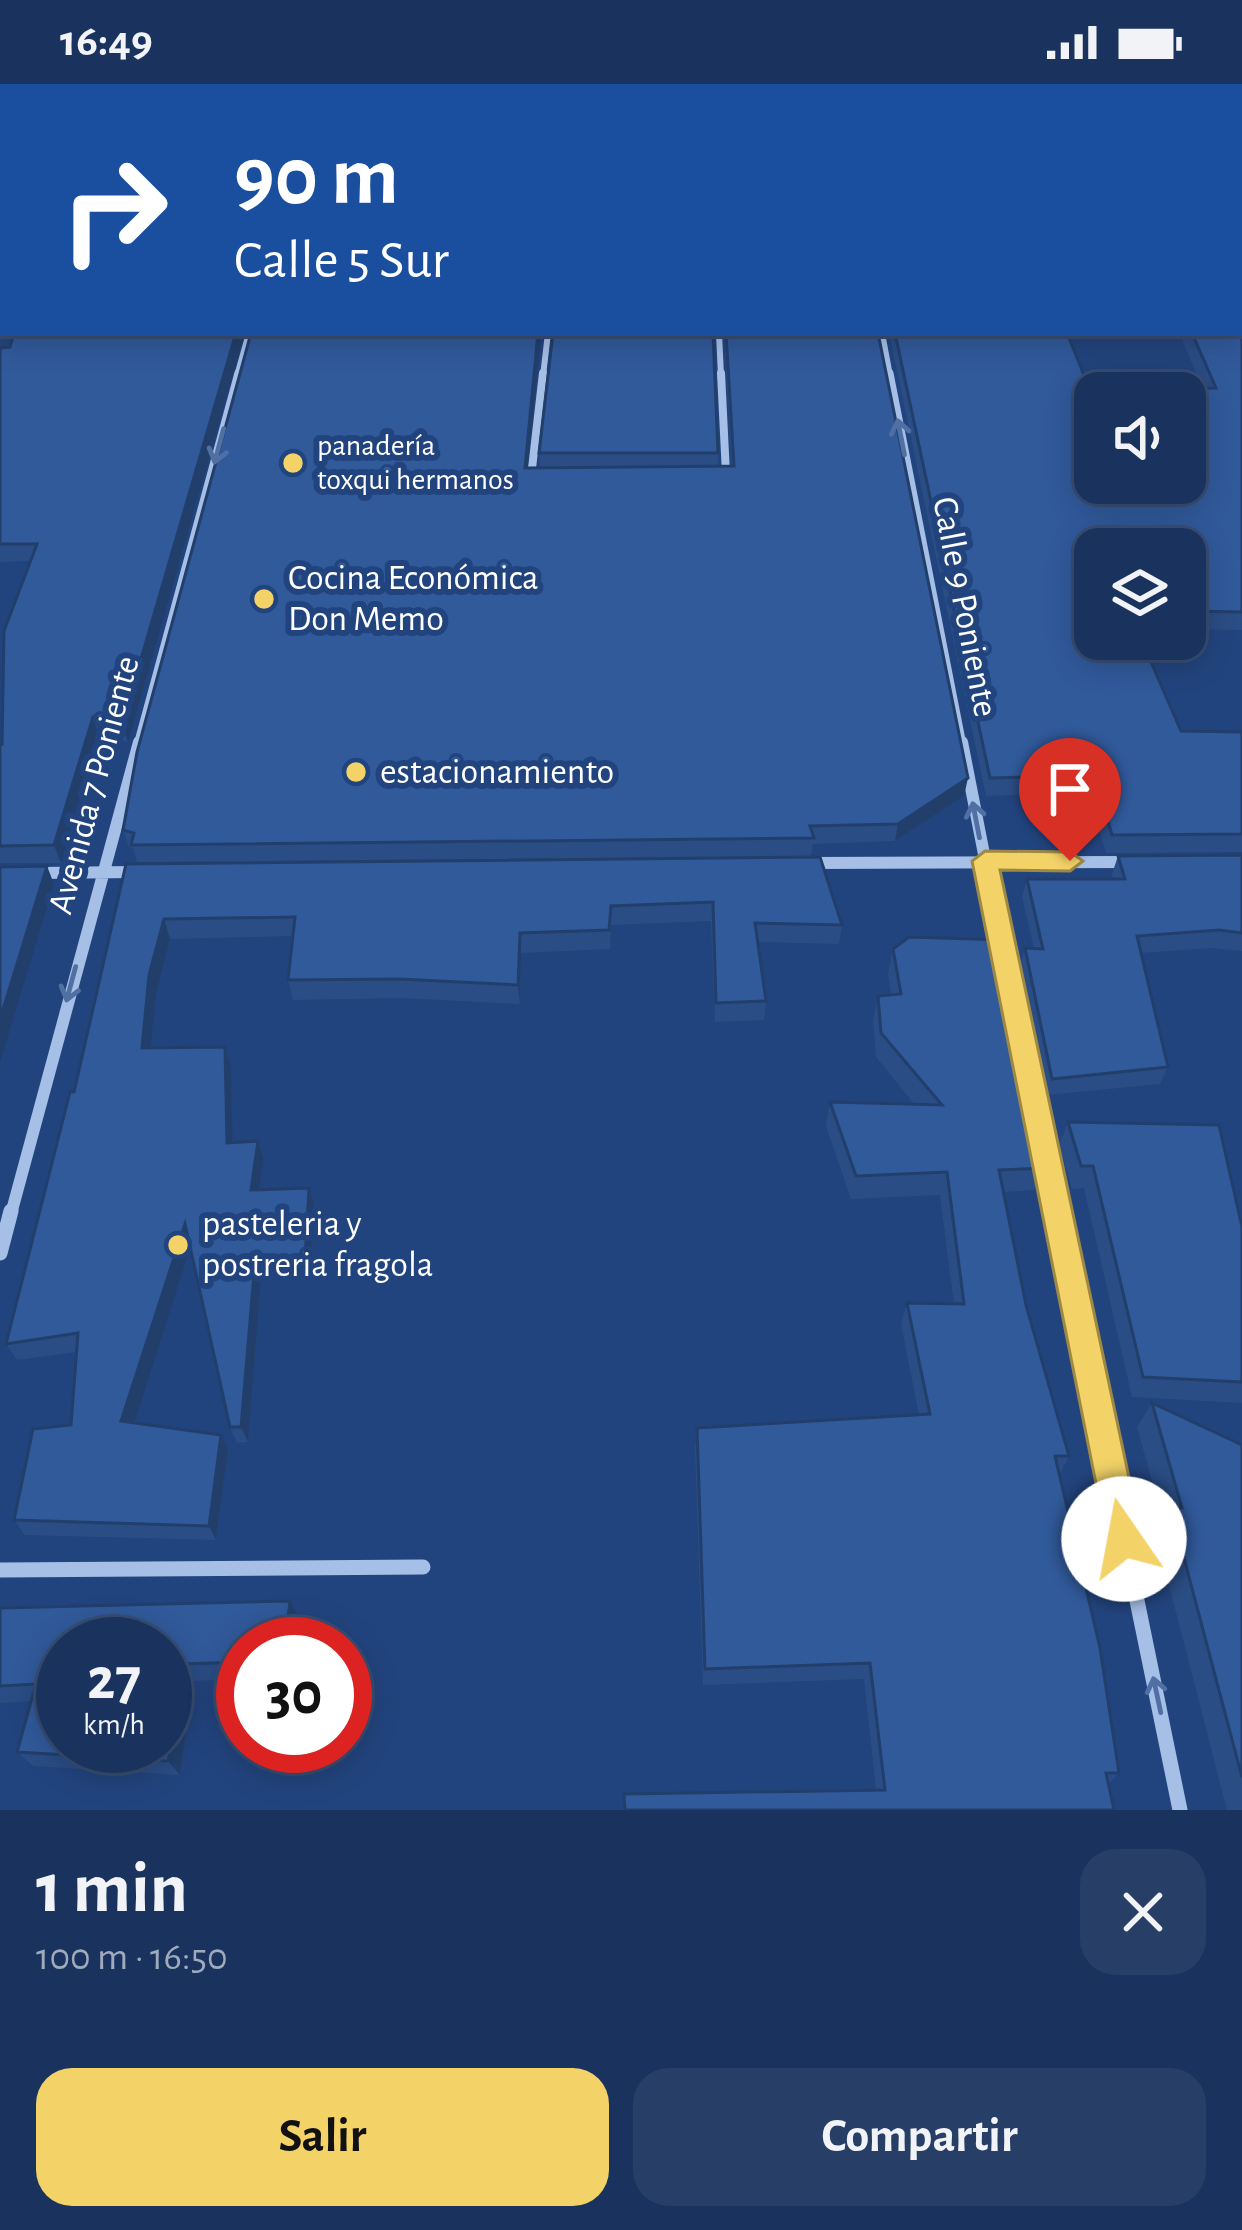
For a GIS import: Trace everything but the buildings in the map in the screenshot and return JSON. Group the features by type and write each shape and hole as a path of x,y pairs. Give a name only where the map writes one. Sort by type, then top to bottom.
{"street":[{"name":"Avenida 7 Poniente","path":"0,1253 249,336"},
{"name":"Calle 9 Poniente","path":"881,336 1008,976"},
{"path":"794,863 1148,862"},
{"path":"20,874 149,872"},
{"path":"1037,1115 1180,1810"},
{"path":"0,1570 423,1567"}],"lane":[{"path":"548,336 531,479 553,479"},
{"path":"719,336 726,478"}],"place":[{"name":"panadería toxqui hermanos","path":"293,463"},
{"name":"Cocina Económica Don Memo","path":"264,599"},
{"name":"estacionamiento","path":"356,772"},
{"name":"pasteleria y postreria fragola","path":"178,1245"}],"route":[{"path":"1070,861 985,861 1124,1539"}]}
